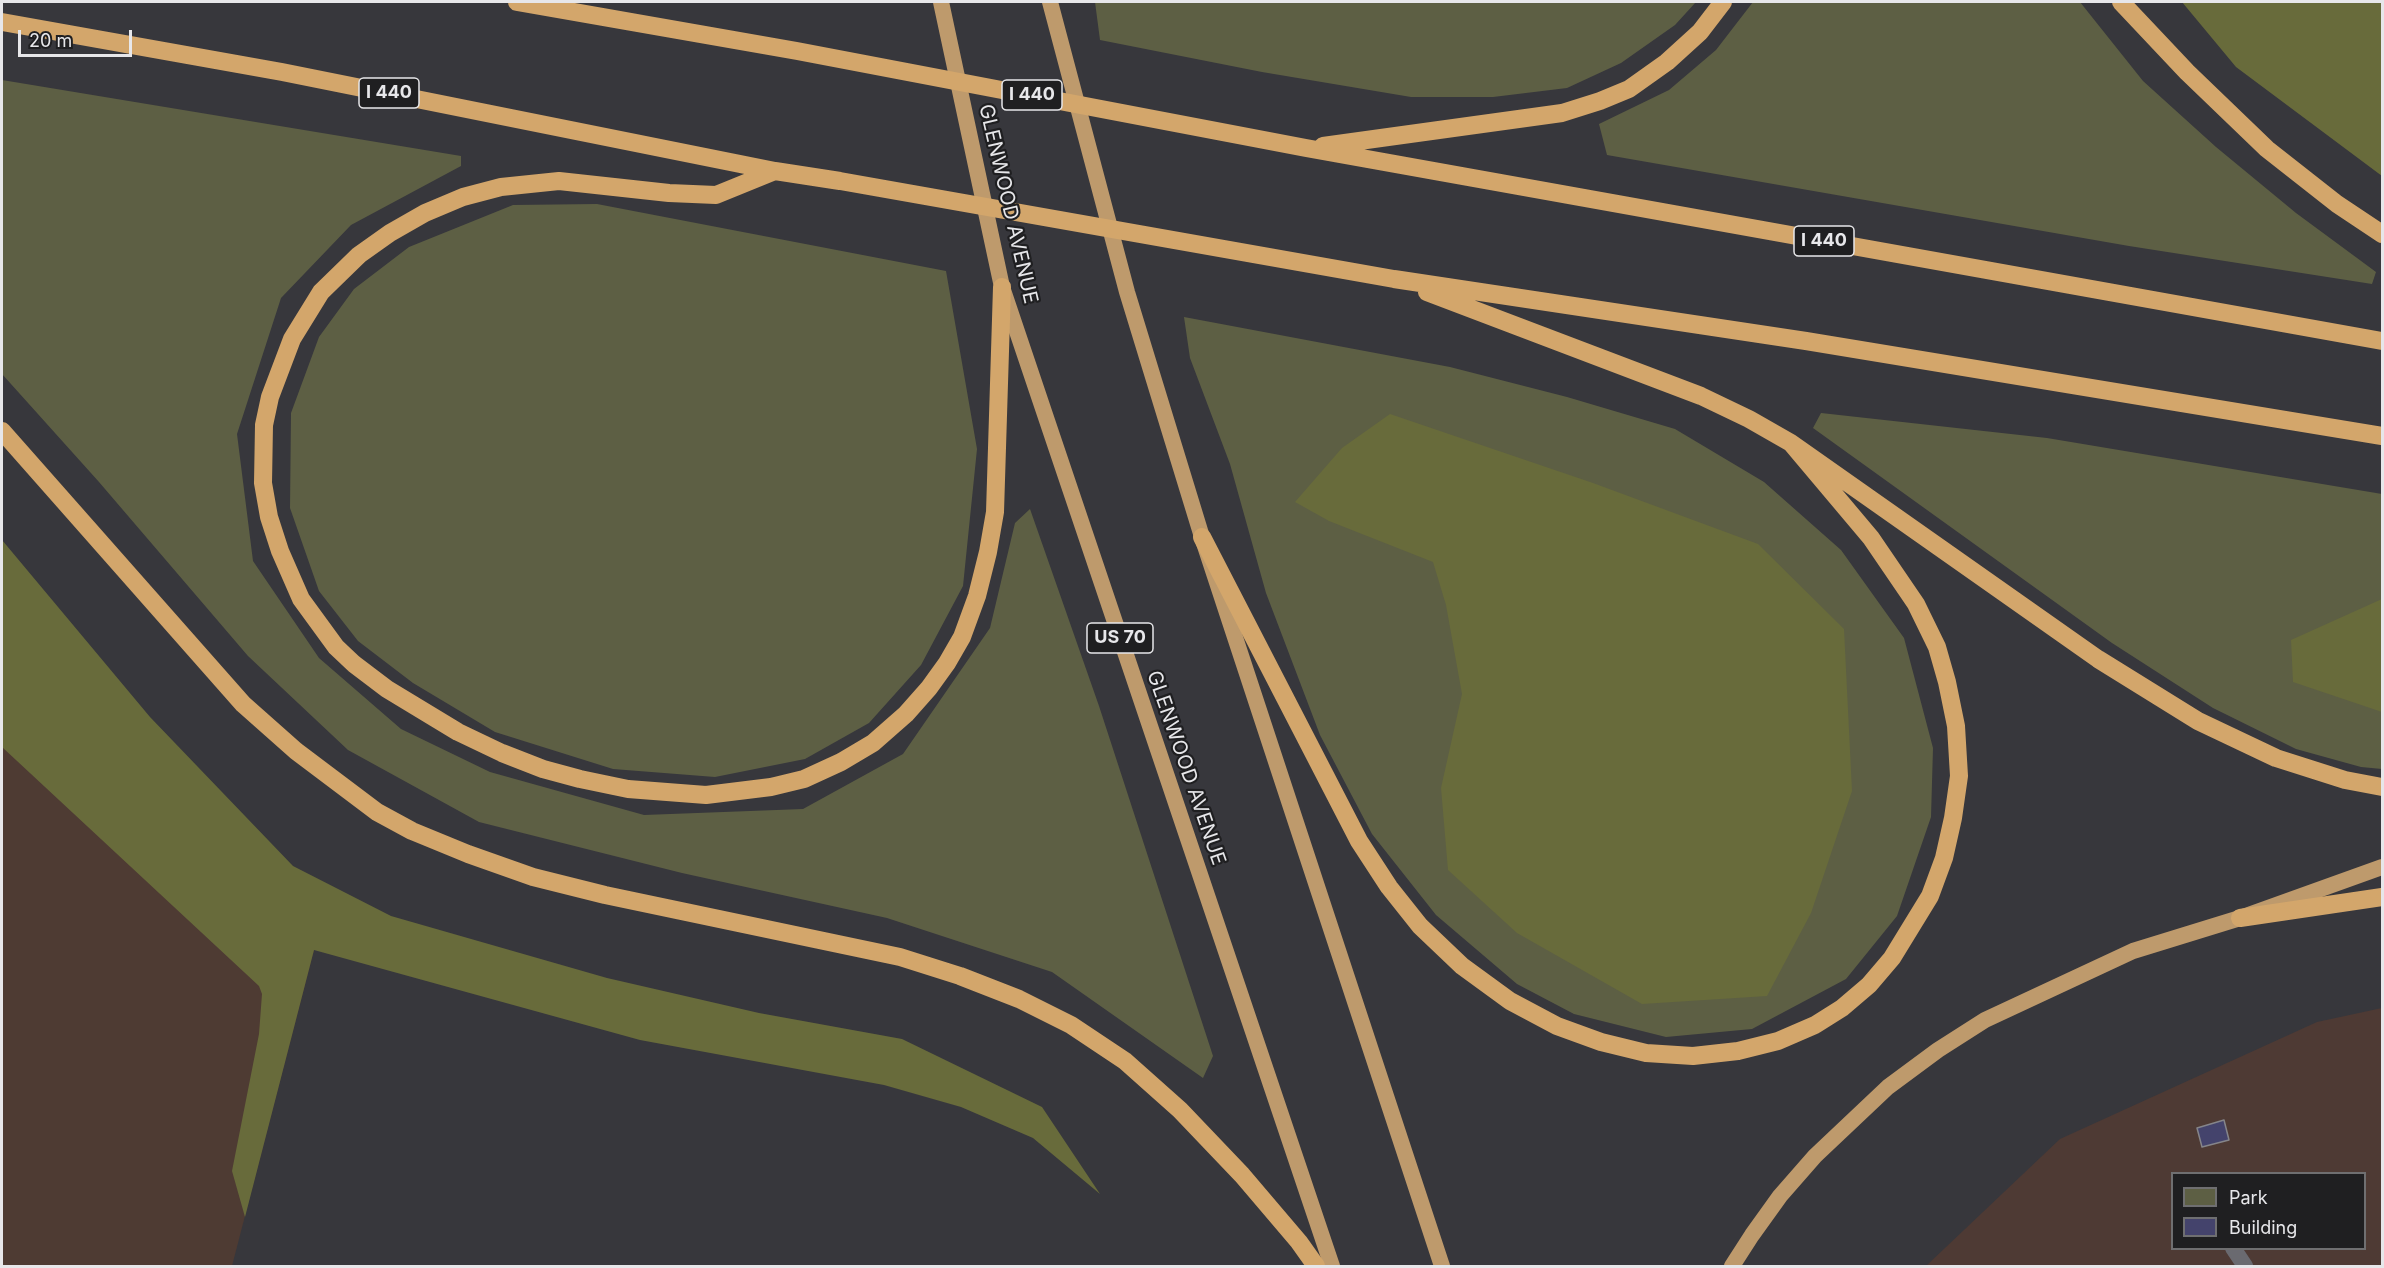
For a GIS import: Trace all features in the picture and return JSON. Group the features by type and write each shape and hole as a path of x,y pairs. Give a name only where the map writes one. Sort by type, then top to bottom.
{"highway":[{"name":"I 440","path":"517,2 797,51 1306,148 2382,341"},
{"name":"GLENWOOD AVENUE","path":"941,2 1002,287 1332,1266"},
{"path":"1050,2 1127,292 1202,537 1442,1266"},
{"path":"1306,148 1562,113 1600,101 1629,88 1667,62 1700,32 1723,2"},
{"path":"2121,2 2187,72 2268,149 2337,204 2382,234"},
{"name":"I 440","path":"2,21 294,74 775,171 1394,279 1806,341 2382,436"},
{"path":"775,171 716,195 669,193 559,181 501,187 463,197 425,213 399,228 359,255 321,292 292,339 270,396 264,425 263,483 269,517 280,551 301,599 336,647 354,664 417,708 458,732 502,753 571,777 628,789 706,795 736,793 804,779 841,762 873,742 906,714 929,688 962,637 977,596 995,512 1002,287"},
{"path":"1394,279 1701,396 1791,443 2098,659 2198,721 2276,758 2345,780 2382,786"},
{"path":"2,432 243,704 296,752 377,812 412,831 533,877 900,957 960,976 1019,999 1071,1025 1125,1061 1180,1110 1242,1175 1299,1242 1316,1266"},
{"path":"1202,537 1359,841 1389,887 1420,926 1462,966 1510,1001 1557,1026 1601,1042 1646,1053 1693,1056 1738,1051 1778,1041 1824,1019 1842,1008 1869,985 1892,958 1930,896 1944,858 1959,776 1956,726 1947,682 1937,647 1916,604 1871,538 1791,443"},
{"path":"1732,1266 1780,1196 1815,1156 1888,1087 1938,1050 1985,1020 2133,951 2240,918 2382,867"},
{"path":"2240,918 2382,897"}],"lane":[{"path":"2233,1250 2245,1266"}],"shaded area":[{"path":"2,693 314,950 232,1266 2,1266"},
{"path":"2382,1008 2382,1266 1926,1266 2060,1139 2317,1022"}],"green space":[{"path":"1095,2 1696,2 1675,25 1621,63 1567,88 1493,97 1411,97 1262,72 1100,40"},
{"path":"1753,2 2080,2 2143,81 2216,147 2296,213 2376,272 2372,284 2129,246 1607,155 1599,124 1669,90 1716,50"},
{"path":"2182,2 2382,2 2382,176 2236,67"},
{"path":"2,80 461,156 461,166 351,225 281,298 237,434 253,561 319,658 401,729 490,772 644,815 803,809 903,754 990,628 1015,523 1030,509 1099,706 1213,1056 1203,1078 1052,972 887,918 682,873 479,822 348,750 248,656 99,482 2,374"},
{"path":"597,204 946,271 977,449 963,586 921,665 869,723 805,759 715,777 613,769 495,732 413,683 358,641 319,591 290,508 291,413 319,337 354,289 409,247 513,205"},
{"path":"1184,317 1450,367 1567,397 1675,429 1764,482 1841,550 1904,638 1933,748 1931,817 1897,916 1846,979 1752,1029 1666,1037 1574,1014 1517,984 1436,915 1372,834 1320,735 1266,593 1230,464 1190,358"},
{"path":"1821,413 2047,438 2382,494 2382,769 2361,767 2296,749 2213,708 2112,643 1813,428"},
{"path":"1390,414 1593,483 1758,544 1844,629 1852,791 1811,913 1767,996 1642,1004 1517,933 1448,870 1441,788 1462,694 1446,605 1433,562 1329,521 1295,502 1342,448"},
{"path":"2,540 150,717 293,866 391,916 607,978 759,1013 902,1039 1042,1107 1100,1194 1033,1138 961,1107 884,1085 640,1040 314,950 245,1217 232,1171 259,1034 262,994 259,986 2,747"},
{"path":"2382,599 2382,712 2293,682 2291,640"}],"building":[{"path":"2224,1120 2229,1140 2202,1147 2197,1128"}]}
